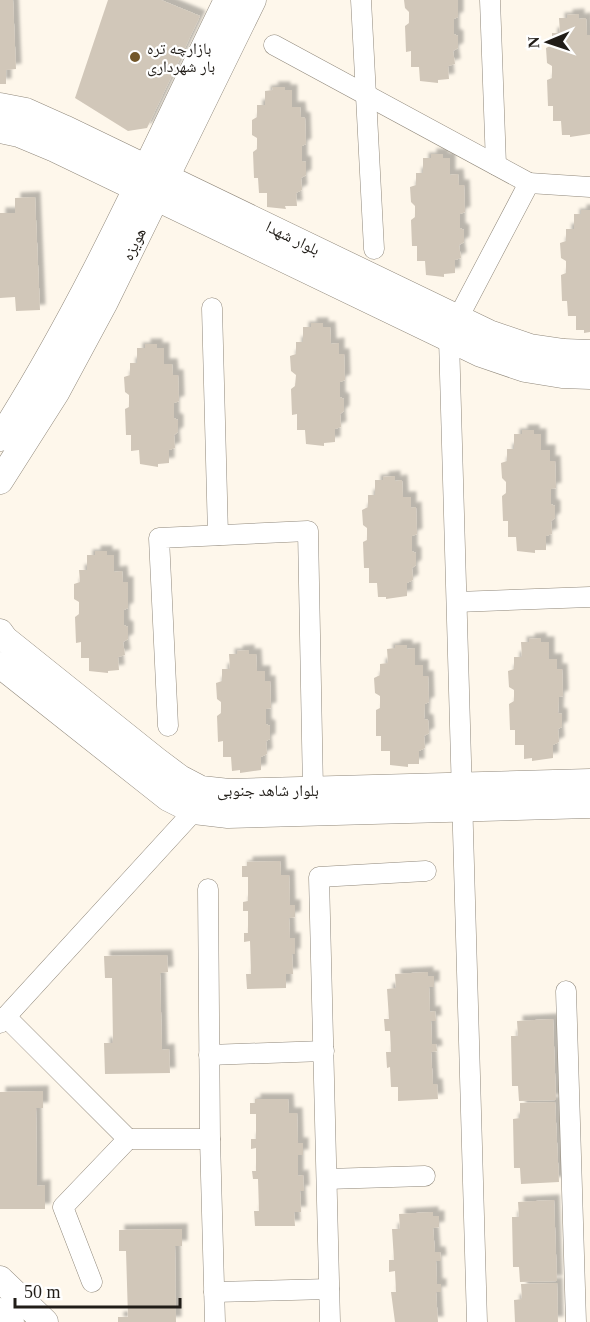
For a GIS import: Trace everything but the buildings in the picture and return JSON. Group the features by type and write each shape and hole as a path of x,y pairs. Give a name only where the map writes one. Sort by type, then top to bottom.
{"street":[{"name":"هویزه","path":"0,481 56,393 105,302 151,182 227,0"},
{"name":"هویزه","path":"0,438 36,381 85,292 151,182 253,0"},
{"path":"361,0 374,249"},
{"path":"490,0 496,165"},
{"path":"274,45 529,183 590,187"},
{"name":"بلوار شهدا","path":"0,106 26,111 151,182 454,328 489,333 530,347 590,353"},
{"name":"بلوار شهدا","path":"0,130 19,134 151,182"},
{"path":"477,1322 457,602 454,328 529,183"},
{"path":"212,308 218,535"},
{"name":"بلوار شهدا","path":"454,328 481,354 525,369 562,375 590,376"},
{"path":"168,726 159,538 308,531 314,790"},
{"path":"457,602 590,597"},
{"name":"بلوار شاهد جنوبی","path":"0,632 5,639 156,760 180,778 201,789 229,792 314,790 590,805"},
{"name":"بلوار شاهد جنوبی","path":"0,665 141,778 168,798 194,812 228,815 462,797 590,782"},
{"path":"194,812 3,1020 128,1139 210,1139"},
{"path":"330,1322 319,877 426,871"},
{"path":"208,889 210,1139 215,1322"},
{"path":"566,991 576,1322"},
{"path":"209,1055 324,1051"},
{"path":"92,1282 63,1207 128,1139"},
{"path":"327,1179 425,1176"},
{"path":"0,1280 45,1322"},
{"path":"214,1292 329,1289"},
{"path":"0,1311 11,1322"}],"place":[{"name":"بازارچه تره بار شهرداری","path":"135,57"}]}
